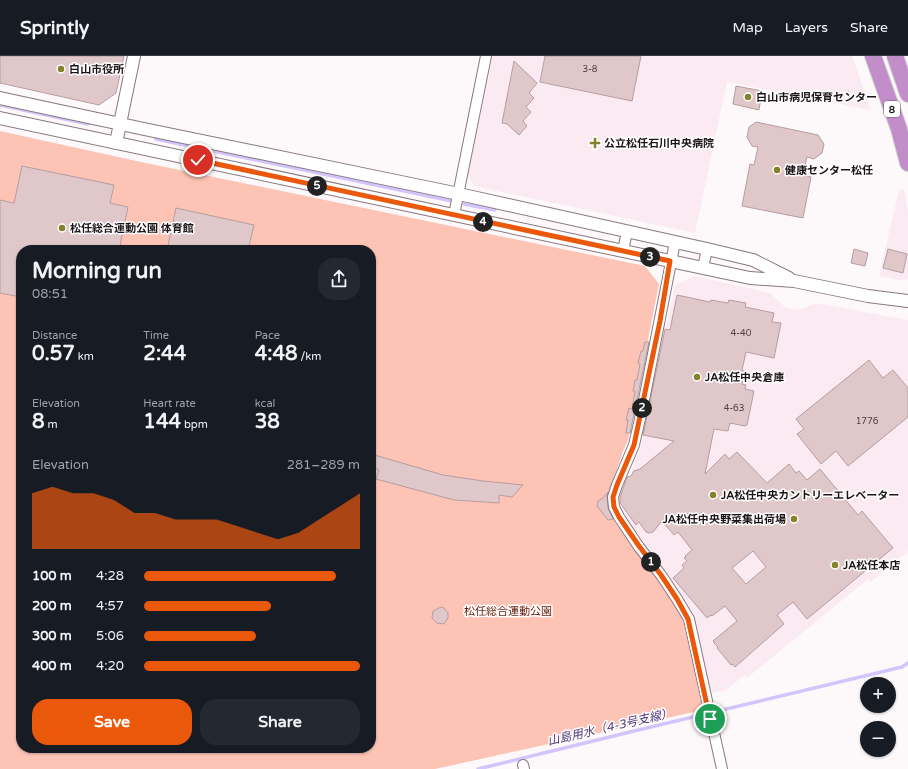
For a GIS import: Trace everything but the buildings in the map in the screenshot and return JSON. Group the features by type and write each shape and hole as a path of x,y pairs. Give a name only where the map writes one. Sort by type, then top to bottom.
{"highway":[{"name":"8","path":"873,56 899,129 908,163"},
{"name":"8","path":"895,56 908,94"}],"street":[{"path":"116,143 134,56"},
{"path":"454,216 486,56"},
{"path":"0,98 626,230 753,260 794,281"},
{"path":"0,118 750,278 794,281 868,296 908,301"},
{"path":"623,250 626,230"},
{"path":"675,242 634,445 613,497 614,507 619,517 661,575 688,619 722,769"},
{"path":"703,268 707,249"}],"shaded area":[{"name":"公立松任石川中央病院","path":"493,56 852,56 871,110 727,82 695,233 474,186 468,175"},
{"path":"904,189 908,211 908,278 904,281 879,276 899,190"},
{"path":"695,276 770,293 785,307 798,310 816,303 908,320 908,551 871,582 868,579 747,678 745,675 726,690 710,694 693,616 624,517 622,495 641,446 675,285"}],"green space":[{"name":"松任総合運動公園","path":"0,131 141,162 645,266 659,284 628,440 607,499 615,522 678,608 685,623 703,710 435,769 0,769"}],"waterway":[{"path":"0,105 88,124"},
{"path":"156,139 452,201"},
{"path":"464,204 495,210"},
{"name":"山島用水（4-3号支線）","path":"478,769 902,667 908,663"}],"place":[{"name":"白山市役所","path":"61,69"},
{"name":"白山市病児保育センター","path":"748,97"},
{"name":"公立松任石川中央病院","path":"595,143"},
{"name":"健康センター松任","path":"777,170"},
{"name":"松任総合運動公園 体育館","path":"62,228"},
{"name":"JA松任中央倉庫","path":"697,377"},
{"name":"JA松任中央カントリーエレベーター","path":"713,495"},
{"name":"JA松任中央野菜集出荷場","path":"794,519"},
{"name":"JA松任本店","path":"835,565"}],"route":[{"path":"198,160 670,261 660,321 634,445 613,497 614,507 619,517 661,575 688,619 710,719"}]}
